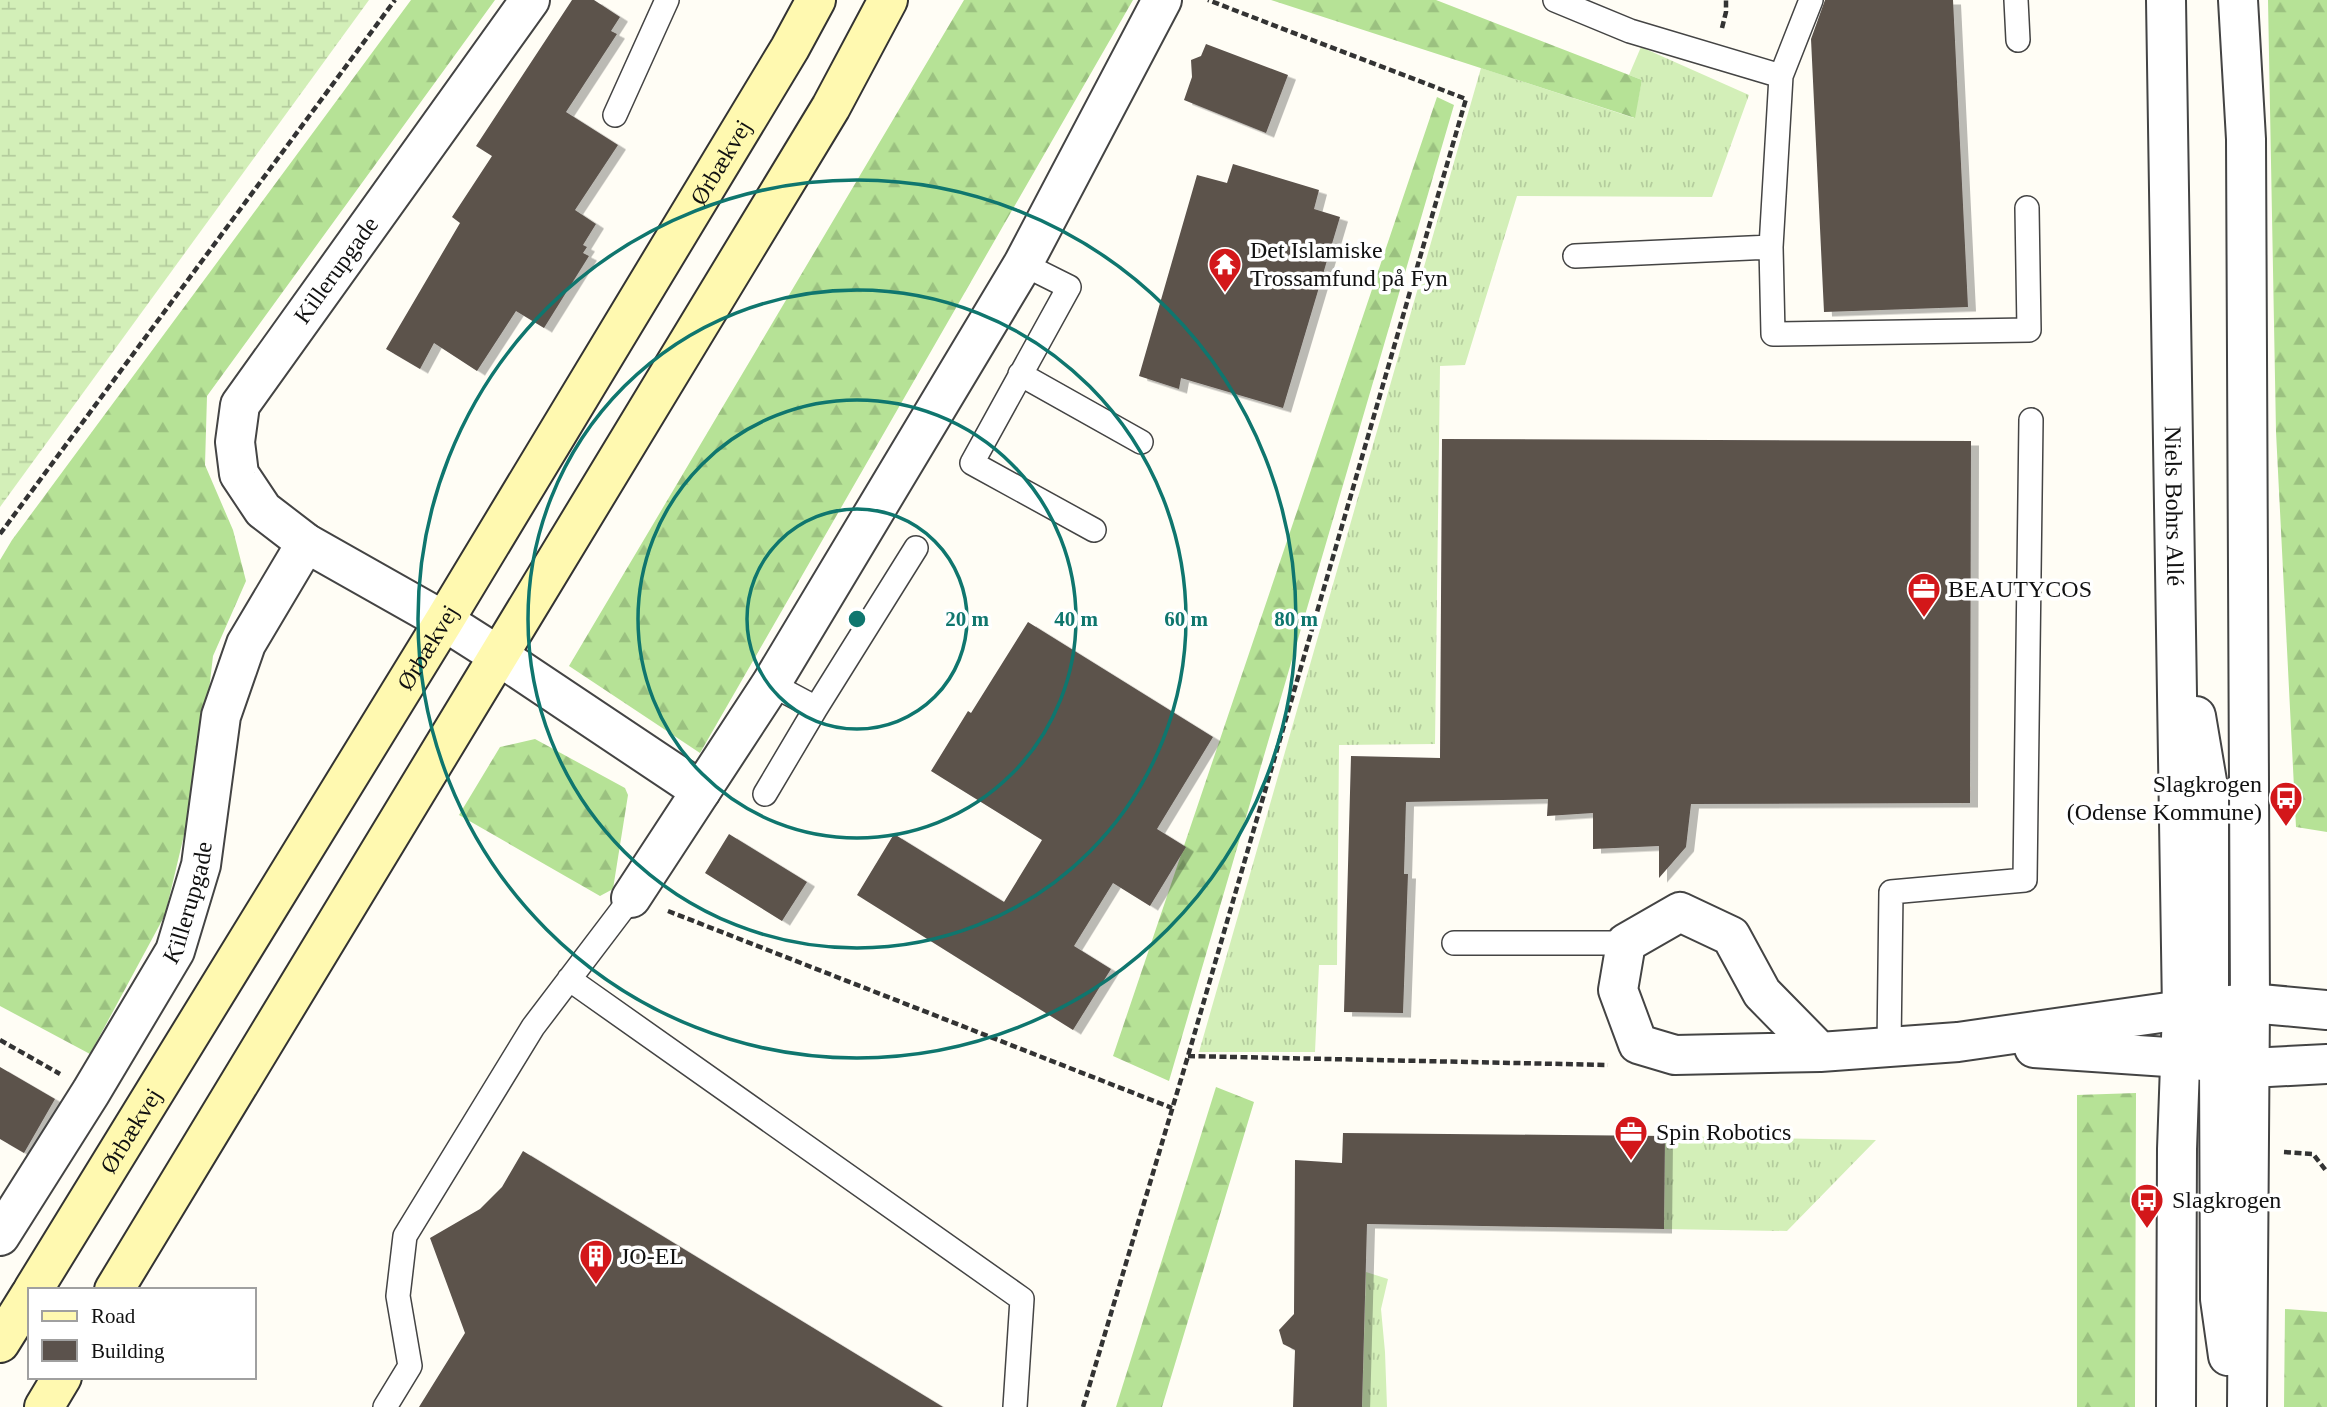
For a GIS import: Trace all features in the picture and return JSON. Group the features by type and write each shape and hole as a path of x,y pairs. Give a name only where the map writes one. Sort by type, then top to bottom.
{"main road":[{"name":"Ørbækvej","path":"34,1288 444,621 790,48 816,0"},
{"path":"115,1288 831,107 888,0"},
{"path":"0,1343 28,1298"},
{"path":"44,1407 61,1379"}],"street":[{"name":"Killerupgade","path":"530,0 240,405 235,442 239,474 263,510 306,543 444,621 701,791"},
{"path":"631,898 771,684 1023,264 1162,0"},
{"name":"Niels Bohrs Allé","path":"2166,0 2175,600 2196,1008 2182,1058 2177,1149 2176,1407"},
{"path":"2235,1407 2220,1298 2234,1066 2250,1003 2246,139 2238,0"},
{"name":"Killerupgade","path":"0,1236 91,1092 175,951 201,865 221,716 246,644 306,543"},
{"path":"1820,1052 1762,993 1731,936 1680,912 1626,943 1618,990 1638,1044 1675,1055 1820,1052 1958,1042 2196,1008 2250,1003 2327,1010"},
{"path":"2196,1008 2234,1066 2247,1407"},
{"path":"1958,1042 2182,1058 2234,1066 2327,1064"}],"lane":[{"path":"615,115 667,0"},
{"path":"1555,0 1630,31 1782,75"},
{"path":"1811,0 1782,75 1771,247 1773,334 2029,330 2027,208"},
{"path":"2016,0 2018,40"},
{"path":"1575,256 1771,247"},
{"path":"1023,264 1069,287 972,463 1094,530"},
{"path":"1020,374 1141,442"},
{"path":"1889,1047 1891,892 2025,880 2031,420"},
{"path":"765,794 916,548"},
{"path":"771,684 816,708"},
{"path":"385,1407 410,1366 398,1296 405,1236 533,1027 631,898"},
{"path":"1454,943 1626,943"},
{"path":"569,979 1022,1299 1015,1407"}],"path":[{"path":"0,534 395,0"},
{"path":"1083,1407 1188,1056 1466,99 1209,0"},
{"path":"631,898 713,927 1172,1108"},
{"path":"0,1040 91,1092"},
{"path":"1188,1056 1615,1065"},
{"path":"2278,1152 2313,1154 2327,1172"}],"green space":[{"path":"0,0 369,0 0,507"},
{"path":"411,0 495,0 207,396 205,465 233,530 246,581 213,656 200,768 165,915 90,1054 0,1006 0,560 12,540"},
{"path":"964,0 1133,0 700,753 569,666"},
{"path":"1271,0 1436,0 1642,80 1635,118"},
{"path":"2268,0 2327,0 2327,832 2296,827 2276,432"},
{"path":"1641,47 1749,95 1712,197 1517,196 1465,365 1440,366 1435,744 1339,745 1337,965 1319,965 1315,1052 1199,1052 1481,68 1634,118 1642,80 1629,75"},
{"path":"1437,97 1454,105 1169,1081 1113,1056"},
{"path":"535,739 625,788 628,795 613,889 600,896 459,815 500,747"},
{"path":"1216,1087 1254,1102 1162,1407 1116,1407"},
{"path":"2136,1093 2135,1407 2077,1407 2077,1095"},
{"path":"1665,1136 1876,1140 1787,1231 1664,1229"},
{"path":"1366,1272 1388,1279 1381,1309 1387,1407 1362,1407"},
{"path":"2285,1309 2327,1312 2327,1407 2284,1407"}],"building":[{"path":"572,0 594,0 620,17 611,31 617,34 566,112 618,145 575,210 596,224 583,245 587,247 583,253 589,256 544,328 516,311 477,371 434,343 420,369 386,349 460,223 452,217 492,156 476,146"},
{"path":"1825,0 1953,0 1968,307 1824,312 1811,39"},
{"path":"1206,44 1288,75 1266,133 1184,100 1192,77 1191,60 1201,56"},
{"path":"1233,164 1319,190 1314,209 1340,217 1283,408 1181,378 1179,389 1139,376 1197,175 1227,183"},
{"path":"1442,439 1971,441 1970,803 1691,804 1686,847 1659,878 1659,846 1593,849 1593,813 1547,816 1548,799 1406,802 1404,874 1408,874 1403,1013 1344,1012 1351,756 1440,758"},
{"path":"1028,622 1213,737 1157,829 1186,847 1150,906 1113,883 1074,946 1111,969 1073,1030 857,895 894,834 1004,902 1042,840 931,771"},
{"path":"729,834 807,882 782,921 705,873"},
{"path":"0,1067 55,1099 24,1153 0,1139"},
{"path":"1343,1133 1665,1136 1664,1229 1367,1224 1362,1407 1293,1407 1295,1350 1283,1344 1279,1330 1294,1314 1295,1160 1342,1163"},
{"name":"JO-EL","path":"523,1151 943,1407 419,1407 465,1333 430,1238 480,1209 502,1187"}],"place":[{"name":"Det Islamiske Trossamfund på Fyn","path":"1225,294"},
{"name":"BEAUTYCOS","path":"1924,619"},
{"name":"Slagkrogen (Odense Kommune)","path":"2286,828"},
{"name":"Spin Robotics","path":"1631,1162"},
{"name":"Slagkrogen","path":"2147,1230"},
{"name":"JO-EL","path":"596,1286"}]}
